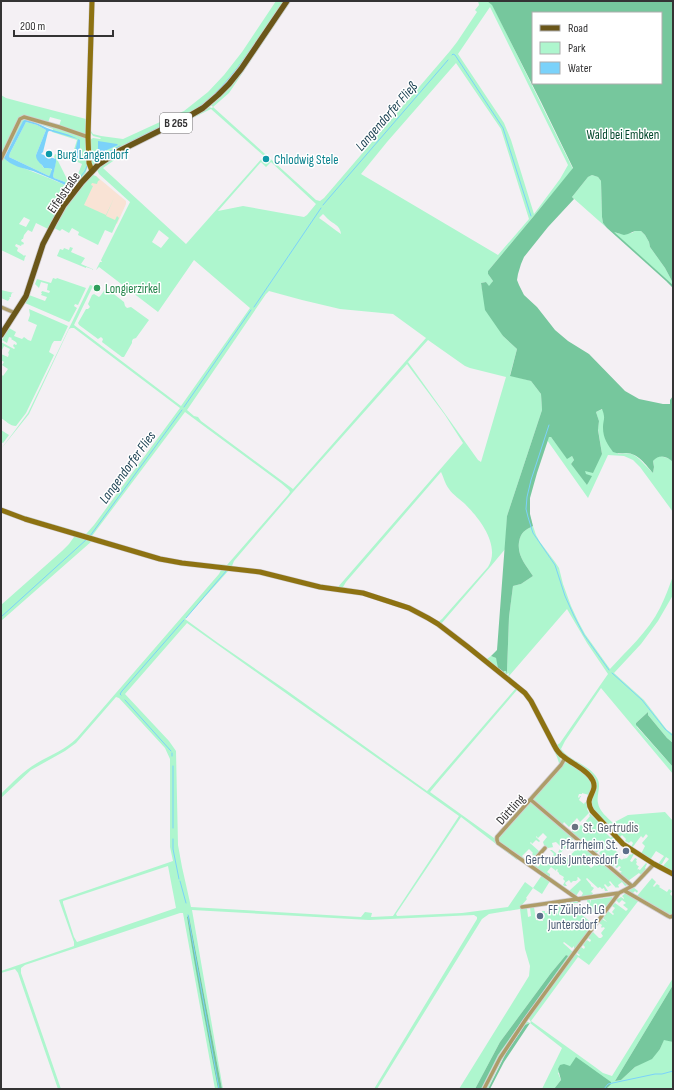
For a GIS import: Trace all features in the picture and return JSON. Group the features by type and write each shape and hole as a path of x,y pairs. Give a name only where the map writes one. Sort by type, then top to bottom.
{"main road":[{"name":"Eifelstraße","path":"1,335 26,296 42,249 54,222 76,189 92,171 104,161 125,148 191,115 208,104 229,84 241,69 287,1"}],"street":[{"path":"92,1 88,137 89,163 92,171"},
{"path":"1,159 20,119 24,117 88,137"},
{"path":"1,307 15,313"},
{"path":"1,510 25,519 167,560 260,572 320,587 363,593 409,608 428,618 468,647 525,693 531,701 558,752 593,781 594,788 588,802 592,811 620,842 654,864 673,874"},
{"name":"Düttling","path":"565,758 561,765 497,838 497,840 498,843 579,900"},
{"path":"531,800 632,886"},
{"path":"530,865 545,848"},
{"path":"522,907 579,900 619,893 632,886 654,864"},
{"path":"625,890 668,916 673,916"},
{"path":"484,1089 510,1042 574,952 619,893"}],"shaded area":[{"path":"96,176 126,201 117,224 71,202"}],"green space":[{"path":"276,1 285,1 236,72 218,93 198,108 94,166 91,164 90,140 93,138 101,138 93,136 91,131 93,134 101,136 123,139 184,111 208,92 224,75 242,52"},
{"path":"289,1 291,1 229,93 213,107 211,105"},
{"path":"478,1 487,1 492,4 573,169 488,271 488,274 493,281 489,287 486,282 481,283 483,294 503,336 517,349 510,375 531,381 541,394 542,410 507,516 506,548 441,624 487,659 491,656 496,658 500,669 496,668 426,616 341,587 336,588 230,566 175,561 68,530 12,512 86,534 180,408 74,328 71,328 69,329 29,414 1,449 28,413 90,285 93,286 97,283 100,285 101,289 99,292 96,292 92,288 74,325 181,406 250,308 194,260 158,312 99,267 96,270 100,262 102,262 101,260 130,202 99,174 97,170 114,156 209,107 213,107 316,200 320,201 450,51 477,12 475,10 479,5","holes":["490,7 568,165 560,179 534,214 511,140 504,123 458,54","456,63 501,129 529,219 498,255 361,174","211,109 264,156 186,244 103,168 132,148","261,162 266,167 271,162 316,204 304,217 243,206 218,211","323,214 338,227 341,234 319,218","159,230 169,238 161,248 152,242","269,291 340,309 393,314 426,338 293,489 201,421 198,417 194,416 187,410","428,340 465,366 506,377 481,462 478,460 408,362","407,364 445,415 463,443 338,587 232,566 234,561 293,492","185,412 281,483 290,492 227,565 180,561 165,558 92,536","441,472 452,493 471,510 487,533 492,550 488,567 438,622 405,604 363,591 343,587"]},
{"name":"Wald bei Embken","path":"487,1 673,1 673,283 665,268 650,247 645,235 641,231 635,231 624,235 614,232 673,285 673,288 603,223 601,181 598,177 592,175 588,177 572,197 574,199 548,227 524,257 517,280 524,295 537,307 555,330 568,341 589,354 625,391 639,399 663,404 670,404 670,400 673,396 673,462 666,457 658,457 653,461 653,473 638,457 626,453 613,452 604,435 604,417 602,409 596,412 599,421 598,430 602,454 593,473 585,471 586,474 592,476 587,485 571,464 574,460 572,456 567,459 551,437 549,437 530,498 530,514 533,526 524,532 519,542 519,552 533,576 521,584 513,586 509,617 506,674 506,671 504,672 498,668 496,658 491,656 497,650 507,516 542,410 541,394 531,381 510,376 517,349 503,336 485,310 481,283 486,282 489,286 493,281 488,274 488,271 573,168 492,5"},
{"path":"1,95 6,98 86,119 86,134 85,135 59,126 61,120 50,117 48,123 24,116 1,156"},
{"path":"23,118 85,138 87,141 88,159 85,175 76,184 73,184 71,181 78,174 82,164 71,159 77,140 52,132 53,129 26,119 5,154 7,161 65,185 65,182 54,178 53,176 56,160 54,157 55,154 57,155 57,159 72,191 48,229 36,223 32,232 28,230 24,235 21,241 24,243 23,245 22,244 21,246 16,244 15,246 18,248 17,251 26,256 24,261 1,250 1,160","holes":["24,217 30,220 26,227 19,224"]},
{"path":"26,122 37,125 46,130 36,155 44,168 48,167 52,170 51,175 49,176 9,157"},
{"path":"93,175 100,180 97,184 92,183 91,185 93,186 84,205 106,215 114,198 106,216 115,220 117,216 119,218 112,233 105,230 98,245 78,235 79,232 72,228 69,233 62,229 60,231 54,228 66,207 90,176"},
{"path":"592,175 598,177 601,181 602,217 603,223 607,228 572,197 588,177"},
{"path":"612,231 620,234 641,231 665,268 673,285"},
{"path":"70,247 73,248 71,252 85,258 81,264 95,270 86,268 57,256 60,249 63,250 64,248 69,250"},
{"path":"53,278 86,288 78,305 75,304 74,306 77,308 69,322 25,303 29,295 45,301 47,297 41,295 41,293 42,291 49,293 50,291 47,290 48,284 41,282 39,288 35,284 37,279 51,283"},
{"path":"106,288 124,302 127,308 131,307 149,320 136,338 133,339 124,357 102,342 103,339 101,337 98,339 78,323 86,309 90,307 88,304 92,295 94,294 99,297"},
{"path":"1,290 14,293 12,293 11,297 9,297 10,298 8,301 1,298"},
{"path":"29,309 68,326 61,341 54,341 52,344 49,352 54,355 26,413 16,426 14,426 1,418 1,374 3,376 8,369 2,365 4,362 1,360 1,354 8,357 10,349 4,346 1,350 1,342 14,349 15,348 13,346 14,344 17,344 11,339 12,338 9,337 7,343 2,340 9,328 16,332 14,336 22,339 24,337 31,341 37,325 28,321 30,315"},
{"path":"603,409 605,420 603,428 618,454 626,453 635,456 653,473 653,461 656,457 661,456 670,459 673,462 673,512 640,467 633,460 624,456 608,455 588,498 547,440 551,437 567,458 572,456 574,460 571,464 588,485 584,471 602,454 598,429 599,421 596,412"},
{"path":"1,430 9,435 3,443 1,442"},
{"path":"1,511 162,560 220,568 225,571 230,569 256,572 318,587 361,594 407,609 354,593 319,589 263,575 229,570 185,619 427,791 516,688 455,639 526,695 530,702 519,690 517,690 430,792 494,838 558,766 559,763 531,703 559,754 561,761 560,765 496,838 497,843 521,860 517,860 461,817 396,914 397,916 462,913 508,907 525,882 533,888 522,905 523,908 527,908 528,917 531,916 530,908 534,907 536,920 543,921 542,911 547,913 547,911 552,910 553,913 557,913 557,915 559,904 578,901 578,903 574,903 576,913 579,913 593,924 575,949 574,946 572,948 564,942 563,943 573,952 503,1049 482,1089 498,1055 567,956 566,955 551,973 500,1042 475,1089 459,1089 529,976 530,966 525,949 520,909 489,914 482,919 377,1089 374,1089 477,919 474,915 369,920 192,910 223,1089 188,915 187,917 218,1089 215,1089 183,913 25,965 21,968 21,973 61,1089 58,1089 18,973 15,969 1,973 1,971 74,946 74,942 59,900 173,861 170,847 170,759 165,748 119,698 116,697 76,743 65,751 31,770 1,798 1,794 27,770 63,749 77,738 221,570 163,562 92,541 1,621 1,605 62,551 74,537 72,534 4,514","holes":["187,623 459,816 393,916 371,917 372,913 365,912 361,917 191,907 178,845 176,751 169,741 125,694","168,866 176,908 77,942 74,937 63,901"]},
{"path":"533,526 540,542 559,568 571,606 585,634 610,669 650,625 662,604 673,576 673,595 658,621 641,644 614,673 644,700 667,730 673,734 673,743 648,715 648,712 636,723 637,727 673,767 673,774 601,688 561,749 569,757 590,770 597,778 599,784 598,800 600,809 613,823 628,815 665,812 673,821 673,872 663,866 669,859 666,857 662,864 658,864 664,856 656,851 650,860 641,854 645,846 642,843 648,836 646,834 643,838 641,836 632,848 633,843 631,841 629,843 625,841 626,839 622,835 619,838 596,814 590,805 595,785 592,777 560,753 560,749 555,745 529,695 508,677 509,673 505,675 503,671 506,671 506,674 509,617 513,586 521,584 533,576 519,552 519,542 522,534","holes":["567,609 587,643 608,674 560,743 557,745 529,694 509,676"]},
{"path":"648,712 648,715 673,743 673,767 636,725 636,723"},
{"path":"566,762 587,775 593,784 589,795 582,793 579,794 578,797 579,798 581,796 579,800 584,804 585,802 587,803 589,813 580,822 577,818 569,827 564,822 562,826 533,800 534,797"},
{"path":"530,802 574,838 556,858 562,863 581,845 594,856 586,863 591,868 600,862 628,885 625,886 622,882 618,885 618,888 616,888 610,881 609,882 612,886 611,885 608,887 605,884 604,885 608,891 605,891 604,888 598,888 587,878 586,879 594,888 591,892 593,893 591,896 581,897 583,893 580,890 576,896 569,891 581,880 578,877 576,881 571,883 569,880 565,883 567,886 565,886 563,885 565,881 563,879 564,877 559,874 557,869 555,871 551,867 547,872 550,874 550,877 534,866 535,861 535,864 538,867 541,863 543,865 546,863 544,861 547,856 551,857 554,854 550,850 557,854 560,846 556,842 552,843 554,847 548,848 543,842 547,837 543,833 538,838 536,836 540,841 539,842 536,840 532,844 531,842 530,843 540,852 532,861 531,860 534,856 529,849 522,856 526,860 500,843 498,839"},
{"path":"590,814 604,827 602,829 611,838 612,836 616,840 616,843 612,847 619,854 618,857 622,860 629,851 623,859 627,858 633,853 634,854 630,861 632,862 635,858 637,859 636,864 639,866 637,870 640,870 646,863 647,864 646,869 641,875 639,873 628,881 619,873 622,872 619,870 621,867 615,867 617,865 616,864 611,867 606,862 608,862 607,859 603,861 601,859 603,857 599,853 602,850 601,849 595,854 590,848 596,849 591,845 594,841 593,840 588,847 571,832 581,825 582,826"},
{"path":"542,875 550,881 542,894 533,888"},
{"path":"652,878 656,882 653,886 654,887 657,884 667,892 669,889 672,891 670,894 673,897 673,919 639,900 589,965 578,957 531,1021 603,1073 612,1076 673,978 673,985 615,1081 621,1080 635,1067 660,1049 664,1039 673,1042 673,1089 606,1089 610,1084 570,1066 558,1073 561,1080 554,1089 542,1089 562,1048 530,1023 529,1018 575,953 579,956 580,955 577,953 581,947 584,949 585,947 583,945 587,940 590,942 591,940 588,938 593,932 599,938 603,936 601,933 605,928 602,928 602,925 599,923 602,919 607,922 603,918 608,911 613,915 614,914 612,912 615,908 612,906 615,903 626,911 628,909 623,905 626,903 622,900 619,903 616,900 621,897 624,899 622,896 633,887 638,891 637,893 635,891 633,893 637,896"},
{"path":"612,897 613,899 600,916 593,912 589,912 587,900 590,900 591,904 591,900"},
{"path":"189,915 222,1089 218,1089 187,917"},
{"path":"566,955 568,956 498,1055 481,1089 475,1089 500,1042"},
{"path":"673,985 673,1042 664,1040 660,1049 652,1059 635,1067 621,1080 615,1081"},
{"path":"526,1022 530,1023 519,1032"},
{"path":"530,1023 504,1062 490,1089 488,1089 506,1053 525,1025"},
{"path":"511,1044 500,1063 488,1089 486,1089 504,1054"},
{"path":"576,1057 611,1082 611,1084 606,1089 554,1089 561,1080 558,1069 560,1065 564,1064 570,1066"}],"water":[{"path":"26,119 78,139 49,131 43,152 41,154 56,159 53,176 54,178 65,182 65,185 7,161 4,158 23,121","holes":["26,122 37,125 46,130 36,155 38,161 44,168 52,169 49,176 9,157"]},
{"path":"78,139 80,140 80,156 79,159 74,155"},
{"path":"98,141 117,144 118,145 98,154"}],"waterway":[{"path":"192,112 212,96 230,77 260,36"},
{"name":"Langendorfer Fließ","path":"452,55 455,55 503,128 531,216"},
{"name":"Langendorfer Fließ","path":"323,205 448,60"},
{"path":"126,144 176,119"},
{"path":"101,156 120,146"},
{"path":"75,184 87,166"},
{"path":"63,202 72,189"},
{"name":"Langendorfer Fließ","path":"254,307 321,208"},
{"name":"Langendorfer Fließ","path":"184,407 251,310"},
{"name":"Langendorfer Flies","path":"90,536 182,410"},
{"path":"549,425 531,480 526,509 533,533 555,565 565,596 574,616 584,635 609,670"},
{"name":"Langendorfer Flies","path":"1,617 87,539"},
{"path":"186,618 227,570"},
{"path":"121,695 120,694 122,691 184,620"},
{"path":"612,673 642,700 665,729 673,736"},
{"path":"125,700 171,751"},
{"path":"173,766 173,828"},
{"path":"173,839 173,849 179,879"},
{"path":"180,881 186,903"},
{"path":"188,915 219,1089"},
{"path":"604,1089 608,1084 673,1071"}],"place":[{"name":"Burg Langendorf","path":"49,154"},
{"name":"Chlodwig Stele","path":"266,159"},
{"name":"Longierzirkel","path":"97,288"},
{"name":"St. Gertrudis","path":"575,827"},
{"name":"Pfarrheim St. Gertrudis Juntersdorf","path":"626,851"},
{"name":"FF Zülpich LG Juntersdorf","path":"540,916"}]}
